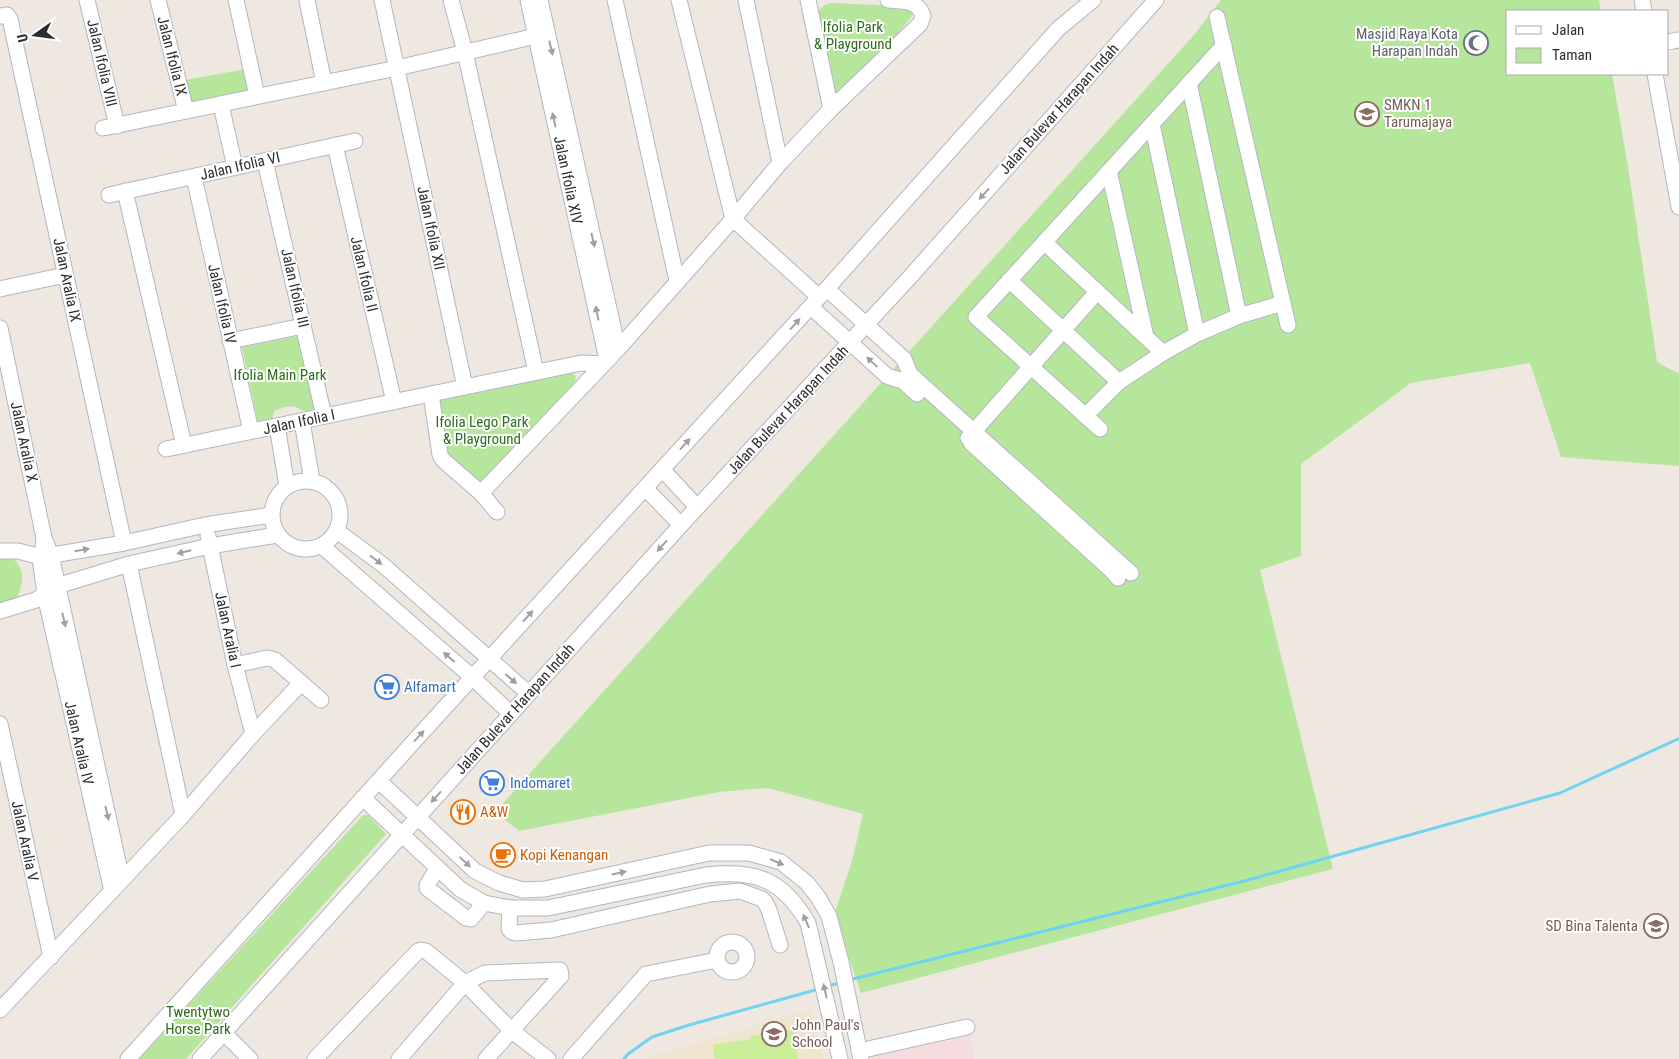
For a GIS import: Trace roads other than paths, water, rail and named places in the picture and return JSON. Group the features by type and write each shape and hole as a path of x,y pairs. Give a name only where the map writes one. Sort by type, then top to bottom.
{"street":[{"name":"Jalan Ifolia VIII","path":"87,0 110,127 186,112"},
{"name":"Jalan Ifolia IX","path":"158,0 186,112"},
{"path":"236,0 257,96"},
{"path":"306,0 324,82"},
{"name":"Jalan Ifolia XII","path":"382,0 465,387"},
{"path":"451,0 465,52 536,372"},
{"name":"Jalan Ifolia XIV","path":"528,0 609,358"},
{"name":"Jalan Ifolia XIV","path":"540,0 609,358"},
{"path":"615,0 677,281"},
{"path":"679,0 733,219 819,298 850,342 887,376 906,378 970,435 1112,571 1124,575"},
{"path":"746,0 780,163"},
{"path":"808,0 831,109"},
{"path":"481,493 609,358 733,219 780,163 831,109 920,24 923,16 918,5 909,1 888,0"},
{"path":"128,1059 472,677 819,298 1058,29 1092,0"},
{"name":"Jalan Bulevar Harapan Indah","path":"200,1059 418,818 528,693 866,325 1156,0"},
{"name":"Jalan Aralia IX","path":"5,17 65,275 124,543"},
{"path":"1217,17 1288,325"},
{"path":"186,112 397,68 536,36"},
{"path":"1100,429 976,317 1224,45"},
{"path":"1655,75 1679,207"},
{"path":"1189,83 1239,316"},
{"path":"221,105 234,167"},
{"path":"1152,124 1197,334"},
{"name":"Jalan Ifolia VI","path":"109,195 355,141"},
{"name":"Jalan Ifolia II","path":"335,145 394,402"},
{"name":"Jalan Ifolia III","path":"265,160 324,416"},
{"path":"1109,171 1146,337"},
{"name":"Jalan Ifolia IV","path":"194,176 251,431"},
{"path":"125,191 184,445"},
{"path":"1044,242 1163,353"},
{"path":"0,289 65,275"},
{"path":"1009,280 1119,382"},
{"path":"970,435 1097,292"},
{"path":"819,298 866,325 904,359 906,378"},
{"path":"1085,416 1119,382 1163,353 1197,334 1239,316 1283,303"},
{"path":"230,341 303,326"},
{"name":"Jalan Aralia X","path":"0,328 44,538 46,556"},
{"name":"Jalan Ifolia I","path":"166,448 609,358"},
{"path":"432,394 440,455 443,460 481,493 497,512"},
{"path":"302,421 312,481"},
{"path":"277,426 287,486"},
{"path":"662,469 697,507"},
{"path":"299,481 312,481 324,486 333,494 339,506 340,518 337,531 322,546 310,550 298,549 286,544 278,535 271,515 273,504 287,486 299,481"},
{"path":"646,488 681,525"},
{"path":"0,551 18,551 46,556 124,543 205,525 271,515"},
{"name":"Jalan Aralia I","path":"205,525 235,665 253,734"},
{"path":"337,531 383,565 528,693"},
{"path":"0,611 22,605 51,590 129,564 210,546 278,535"},
{"path":"322,546 472,677 510,713"},
{"name":"Jalan Aralia IV","path":"46,556 51,590 117,885"},
{"path":"129,564 183,815"},
{"path":"235,665 267,658 275,660 321,700"},
{"path":"0,1010 183,815 253,734 301,683"},
{"name":"Jalan Aralia V","path":"0,724 51,957"},
{"path":"379,781 475,871 499,883 523,890 545,889 710,853 749,853 781,862 807,883 829,916 841,962 860,1055 967,1028"},
{"path":"363,798 437,869 460,888 484,903 510,908 548,908 706,875 731,872 753,875 774,883 800,908 808,923 840,1059"},
{"path":"437,869 427,888 466,918 471,919 484,903"},
{"path":"706,875 710,894"},
{"path":"762,899 774,883"},
{"path":"510,908 509,928 512,932 516,933 551,930 710,894 740,891 762,899 769,910 780,945"},
{"path":"548,908 551,930"},
{"path":"315,1059 419,950 426,951 464,983 512,1031 548,1059"},
{"path":"571,1059 646,974 717,960"},
{"path":"399,1059 464,983 486,973 558,970 561,972 561,976 486,1059"},
{"path":"224,1033 250,1059"}],"waterway":[{"path":"849,980 1248,880 1560,793 1678,739"},
{"path":"827,986 840,983"},
{"path":"624,1059 652,1037 819,989"}],"place":[{"name":"Masjid Raya Kota Harapan Indah","path":"1476,43"},
{"name":"SMKN 1 Tarumajaya","path":"1367,114"},
{"name":"Alfamart","path":"387,687"},
{"name":"Indomaret","path":"492,783"},
{"name":"A&W","path":"463,812"},
{"name":"Kopi Kenangan","path":"503,855"},
{"name":"SD Bina Talenta","path":"1656,926"},
{"name":"John Paul's School","path":"774,1034"}],"park label":[{"name":"Ifolia Park & Playground","path":"853,36"},
{"name":"Ifolia Main Park","path":"280,375"},
{"name":"Ifolia Lego Park & Playground","path":"482,430"},
{"name":"Twentytwo Horse Park","path":"198,1020"}]}
